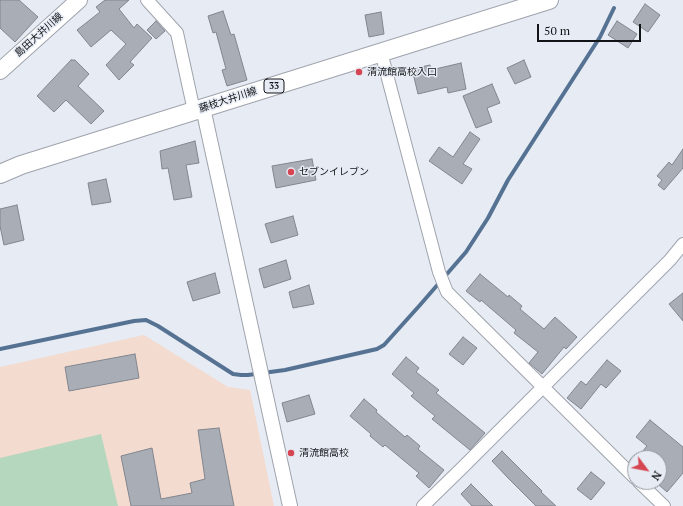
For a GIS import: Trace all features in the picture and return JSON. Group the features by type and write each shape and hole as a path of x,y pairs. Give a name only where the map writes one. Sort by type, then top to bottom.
{"main road":[{"name":"島田大井川線","path":"3,63 79,0"},
{"name":"藤枝大井川線","path":"0,174 21,165 550,0"}],"street":[{"path":"147,0 177,33 199,109 290,506"},
{"path":"381,52 440,272 447,292 542,388 627,470"},
{"path":"423,506 464,467 670,260 683,244"},
{"path":"647,490 664,506"}],"shaded area":[{"path":"144,335 228,387 250,390 274,506 0,506 0,367"}],"green space":[{"path":"101,434 118,506 0,506 0,458"}],"building":[{"path":"0,0 19,0 38,17 15,42 0,28"},
{"path":"105,0 129,0 119,9 134,28 137,24 152,38 130,62 134,65 119,80 106,65 126,44 111,30 91,47 77,30 100,12 96,7"},
{"path":"645,4 660,15 648,32 633,22"},
{"path":"223,11 231,35 234,34 247,80 227,86 222,70 226,69 216,32 213,33 208,16"},
{"path":"381,12 384,34 369,37 365,15"},
{"path":"156,21 165,31 156,39 147,30"},
{"path":"617,21 637,34 628,48 608,35"},
{"path":"71,60 75,60 89,74 78,86 104,111 91,124 66,100 54,112 37,96"},
{"path":"524,60 531,77 515,84 507,68"},
{"path":"461,63 466,89 448,93 447,87 418,94 412,69 430,65 431,70"},
{"path":"492,84 500,103 487,108 492,122 476,128 463,96"},
{"path":"470,132 480,139 463,164 472,169 462,184 429,161 439,147 453,157"},
{"path":"195,141 199,163 186,165 192,197 174,200 168,168 162,169 160,151"},
{"path":"683,149 683,168 664,190 658,185 662,180 657,176 669,162 672,165"},
{"path":"312,159 316,180 276,188 272,166"},
{"path":"106,179 111,202 92,205 88,183"},
{"path":"17,205 24,240 4,245 0,226 0,209"},
{"path":"293,216 298,235 271,243 265,224"},
{"path":"286,260 291,279 264,288 259,269"},
{"path":"215,273 220,293 193,301 187,282"},
{"path":"480,274 508,297 509,295 522,306 520,309 544,329 555,317 577,337 566,349 564,347 542,374 529,363 538,352 514,333 516,330 481,300 480,302 466,291"},
{"path":"309,285 314,304 293,308 289,292"},
{"path":"683,293 683,321 669,304"},
{"path":"463,337 477,348 463,365 449,354"},
{"path":"135,354 139,378 69,391 65,367"},
{"path":"406,357 419,368 416,372 439,390 436,393 485,433 470,450 432,419 435,416 411,396 414,393 392,374"},
{"path":"607,360 621,371 606,388 601,384 581,409 567,398 581,381 586,385"},
{"path":"309,395 315,414 287,422 282,403"},
{"path":"364,399 377,410 376,412 405,437 407,435 420,446 418,449 444,470 429,488 416,476 419,473 385,445 383,447 370,436 371,434 350,416"},
{"path":"650,420 683,447 683,473 667,492 665,490 667,490 667,450 644,450 647,446 636,437"},
{"path":"219,428 234,506 131,506 121,456 152,448 161,499 192,493 190,483 205,479 198,430"},
{"path":"502,451 556,506 536,506 508,478 492,461"},
{"path":"591,472 605,483 591,500 577,489"},
{"path":"471,484 493,506 472,506 461,494"}],"waterway":[{"path":"0,349 134,321 146,320 158,326 233,374 248,375 285,370 377,349 384,345 466,252 488,218 508,180 600,37 614,8"}],"place":[{"name":"清流館高校入口","path":"359,72"},
{"name":"セブンイレブン","path":"291,172"},
{"name":"清流館高校","path":"291,453"}]}
